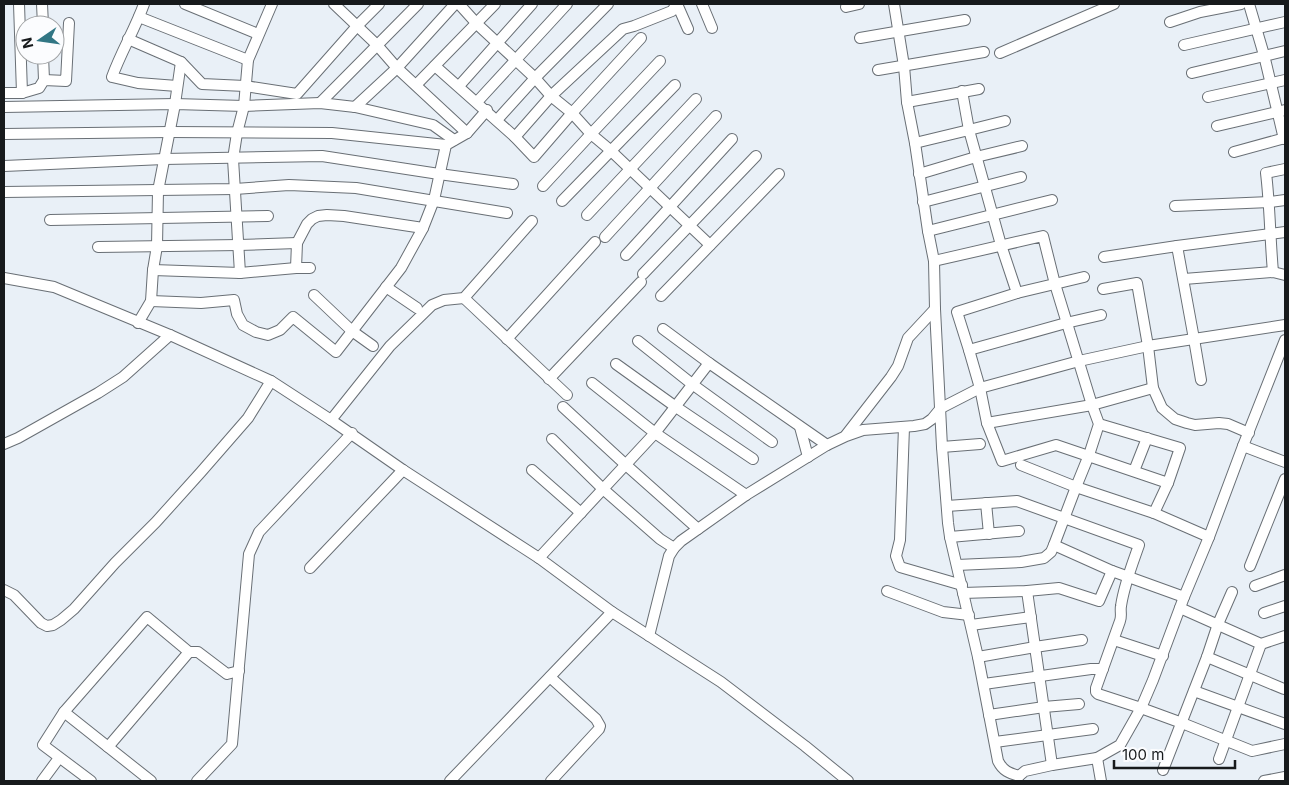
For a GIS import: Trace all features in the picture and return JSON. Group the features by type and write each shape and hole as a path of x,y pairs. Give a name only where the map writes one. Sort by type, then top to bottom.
{"street":[{"path":"19,4 22,93"},
{"path":"144,4 140,17 118,60 112,77 138,83 177,86"},
{"path":"186,4 258,34"},
{"path":"240,273 233,159 237,132 244,106 248,60 270,6 259,4"},
{"path":"337,4 378,45 397,68 466,133"},
{"path":"128,39 181,62 202,84 245,86 297,94 379,4"},
{"path":"320,103 418,4"},
{"path":"355,107 397,68 457,4 535,78 551,96 572,113 590,134 611,150 710,245"},
{"path":"416,85 495,4"},
{"path":"459,86 532,4"},
{"path":"478,102 567,4"},
{"path":"497,120 607,4"},
{"path":"677,4 688,29"},
{"path":"515,137 551,96 623,29 672,11 677,4"},
{"path":"702,4 712,28"},
{"path":"846,7 859,4"},
{"path":"894,4 923,202 934,261 942,446 950,537 984,684 998,761 1005,771 1018,779 1025,771 1097,758 1120,745 1141,708 1184,597 1210,537 1243,446 1285,340"},
{"path":"1000,53 1114,4"},
{"path":"1170,22 1200,12 1241,4"},
{"path":"1234,152 1285,138 1281,110 1271,83 1249,4"},
{"path":"140,17 248,60"},
{"path":"860,38 964,20"},
{"path":"1184,45 1285,22"},
{"path":"44,80 66,81 69,23"},
{"path":"435,66 487,110 534,157 641,38"},
{"path":"878,70 984,52"},
{"path":"1192,73 1264,55 1285,52"},
{"path":"543,186 660,61"},
{"path":"138,322 150,301 157,246 158,190 170,132 181,62"},
{"path":"4,93 22,93 39,88 44,80 44,65"},
{"path":"1208,97 1285,80"},
{"path":"562,201 675,85"},
{"path":"908,102 979,89"},
{"path":"962,92 976,157 1001,246 1017,293"},
{"path":"587,215 696,99"},
{"path":"4,107 175,104 244,106 320,103 355,107 433,125 450,143"},
{"path":"4,134 332,133 450,143 466,133 487,110"},
{"path":"1217,126 1281,110"},
{"path":"605,237 716,116"},
{"path":"915,143 1005,120"},
{"path":"626,255 732,139"},
{"path":"150,301 200,303 234,300 242,325 256,332 268,335 280,330 293,317 336,352 402,268 423,228 434,200 450,143"},
{"path":"919,174 1022,146"},
{"path":"4,166 164,159 322,156 513,184"},
{"path":"549,379 756,156"},
{"path":"1273,272 1270,202 1266,173 1285,169"},
{"path":"661,296 779,174"},
{"path":"923,202 1021,177"},
{"path":"4,192 235,189 289,184 356,188 507,213"},
{"path":"928,231 1052,200"},
{"path":"1175,206 1285,200"},
{"path":"50,220 268,216"},
{"path":"296,268 298,243 307,224 318,216 344,216 423,228"},
{"path":"331,420 390,346 432,305 444,300 464,298 532,221"},
{"path":"1104,257 1285,232"},
{"path":"934,261 1043,236 1054,284 1099,424 1054,545 1044,558 1021,562 957,565"},
{"path":"507,339 595,242"},
{"path":"98,247 298,243"},
{"path":"1177,246 1201,380"},
{"path":"153,270 240,273 310,268"},
{"path":"1184,279 1273,272 1285,276"},
{"path":"1084,277 1017,293 957,312 980,388 987,423 1002,461 1056,445 1168,483"},
{"path":"4,278 54,287 170,335 271,381 539,558 612,612 721,682 848,781"},
{"path":"1103,289 1137,284 1153,388 1162,408 1175,419 1195,425 1228,424 1249,433"},
{"path":"386,287 417,308"},
{"path":"314,295 352,331 373,346"},
{"path":"464,298 567,395"},
{"path":"846,436 898,366 908,338 935,308"},
{"path":"969,350 1101,315"},
{"path":"649,636 669,556 674,548 746,495 827,445 863,430 925,424 932,419 940,408 980,388 1079,362 1148,346 1285,325"},
{"path":"663,329 827,445"},
{"path":"4,444 98,393 123,377 170,335"},
{"path":"638,341 692,384 772,442"},
{"path":"539,558 655,432 709,363"},
{"path":"616,364 753,459"},
{"path":"4,590 14,595 41,623 47,626 62,620 201,472 248,418 271,381"},
{"path":"592,383 655,432 746,495"},
{"path":"987,423 1092,405 1153,388"},
{"path":"563,407 698,529"},
{"path":"1099,424 1180,448 1168,483 1154,513"},
{"path":"800,427 808,457"},
{"path":"904,427 900,540 896,556 900,567 962,589 1027,591 1059,588 1099,601 1112,571"},
{"path":"197,781 232,744 250,554 258,532 352,433"},
{"path":"1134,471 1147,438"},
{"path":"552,439 603,489 660,539 674,548"},
{"path":"942,446 980,444"},
{"path":"1243,446 1285,462"},
{"path":"1021,465 1076,487 1154,513 1210,537"},
{"path":"310,568 404,470"},
{"path":"532,470 582,513"},
{"path":"1250,566 1285,479"},
{"path":"947,506 1017,501 1139,545 1120,608 1121,618 1096,692 1252,751 1285,744"},
{"path":"986,503 989,534"},
{"path":"950,537 1019,532"},
{"path":"1054,545 1112,571 1184,597"},
{"path":"1255,586 1285,575"},
{"path":"887,591 970,620 1031,617"},
{"path":"1027,591 1052,765"},
{"path":"1163,770 1232,592"},
{"path":"1264,613 1285,606"},
{"path":"1180,608 1261,644 1285,636"},
{"path":"450,781 612,612"},
{"path":"91,781 43,745 64,712 147,617 189,652 198,652 227,674 239,671"},
{"path":"978,657 1035,646 1082,640"},
{"path":"1114,640 1162,656"},
{"path":"1219,759 1261,644"},
{"path":"108,747 189,652"},
{"path":"1207,658 1284,689"},
{"path":"984,684 1091,669 1103,669"},
{"path":"550,677 596,719 600,726 551,781"},
{"path":"1194,691 1285,724"},
{"path":"989,715 1079,704"},
{"path":"64,712 151,781"},
{"path":"995,742 1093,729"},
{"path":"42,781 59,758"},
{"path":"1097,758 1101,781"},
{"path":"1264,781 1285,777"}]}
